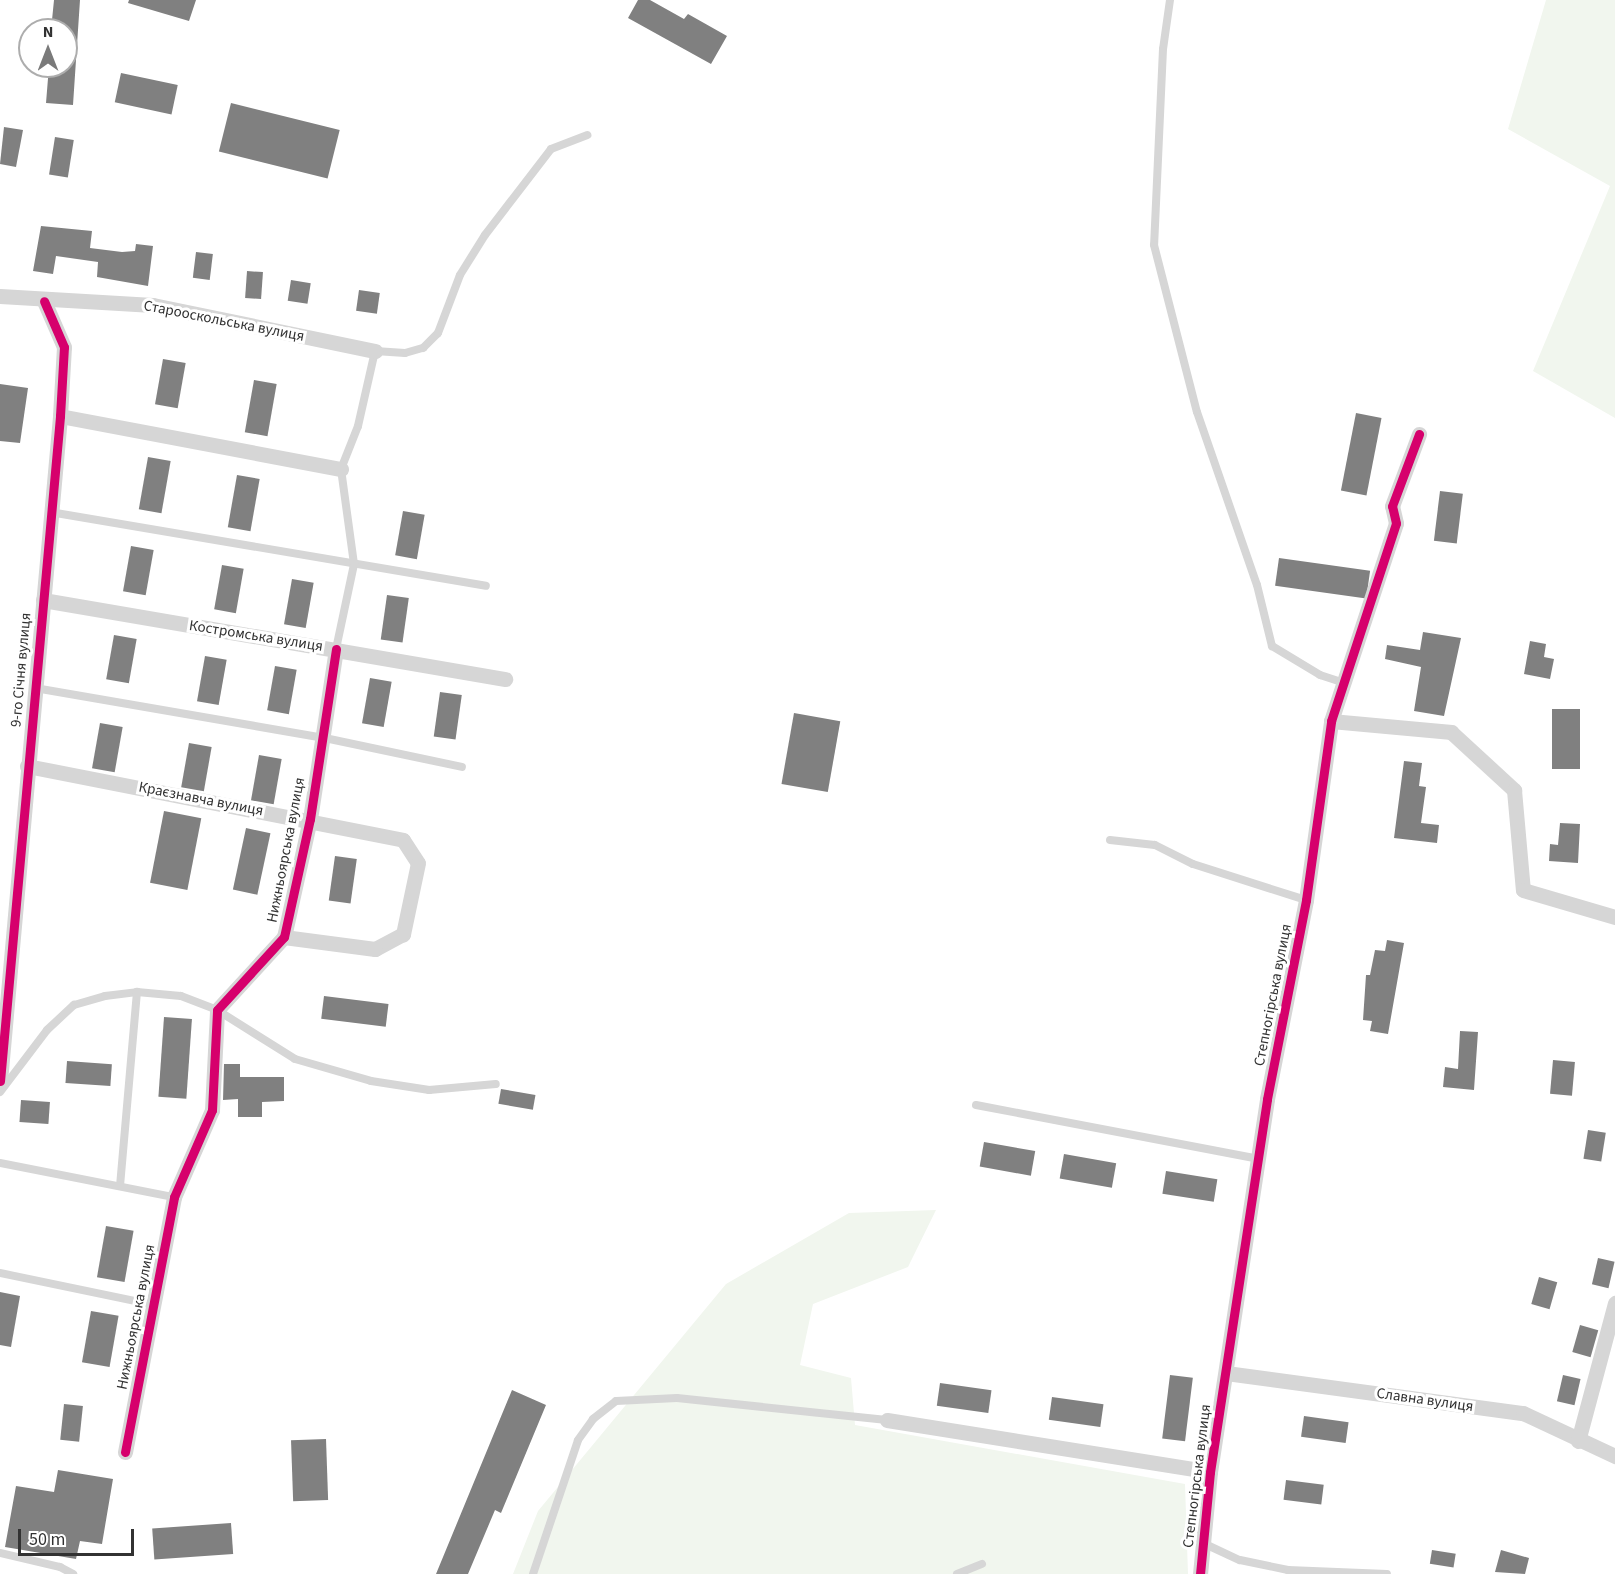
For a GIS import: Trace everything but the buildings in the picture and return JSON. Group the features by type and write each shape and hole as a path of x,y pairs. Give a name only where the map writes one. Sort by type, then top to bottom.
{"street":[{"name":"Старооскольська вулиця","path":"0,296 44,301 153,305 375,351"},
{"name":"9-го Січня вулиця","path":"0,1080 60,416 63,347 44,301"},
{"path":"60,416 341,470"},
{"name":"Степногірська вулиця","path":"1200,1574 1205,1544 1210,1472 1258,1159 1306,900 1331,721 1396,523 1392,506 1419,434"},
{"name":"Костромська вулиця","path":"43,600 505,679"},
{"name":"Нижньоярська вулиця","path":"125,1452 174,1197 212,1110 217,1010 284,937 310,819 320,737 336,649"},
{"path":"1331,721 1451,732 1514,790 1523,890 1615,917"},
{"name":"Краєзнавча вулиця","path":"27,766 310,819 404,840 418,863 403,934 375,949 284,937"},
{"path":"1578,1441 1615,1303"},
{"name":"Славна вулиця","path":"1226,1373 1522,1413 1578,1441 1615,1456"},
{"name":"Степногірська вулиця","path":"887,1420 1210,1472"}],"lane":[{"path":"1170,0 1163,49 1154,245 1197,412 1257,585 1272,646 1320,675 1345,683"},
{"path":"336,649 354,564 341,470 358,426 375,351 405,353 423,348 438,333 459,275 485,235 551,149 587,135"},
{"path":"50,512 486,586"},
{"path":"35,688 320,737 462,766"},
{"path":"1110,840 1121,839 1155,845 1193,864 1306,900"},
{"path":"120,1186 136,993"},
{"path":"0,1092 47,1030 74,1005 105,996 136,993 181,996 217,1010 294,1059 371,1081 429,1090 496,1084"},
{"path":"976,1105 1258,1159"},
{"path":"0,1163 174,1197"},
{"path":"0,1273 155,1305"},
{"path":"533,1574 578,1440 592,1419 616,1401 677,1398 887,1420"},
{"path":"1205,1544 1240,1560 1288,1570 1387,1574"},
{"path":"0,1553 60,1567 73,1574"},
{"path":"957,1574 982,1564"}],"shaded area":[{"path":"1546,0 1615,0 1615,418 1533,371 1610,186 1508,129"},
{"path":"936,1210 908,1267 813,1304 800,1365 851,1378 855,1425 1185,1484 1188,1574 513,1574 538,1511 726,1284 849,1213"}],"cycle path":[{"path":"0,1081 60,416 64,347 44,301"},
{"path":"1200,1574 1210,1472 1267,1099 1306,900 1331,721 1396,523 1392,506 1419,434"},
{"path":"125,1452 174,1197 212,1110 217,1010 284,937 310,819 336,649"}]}
